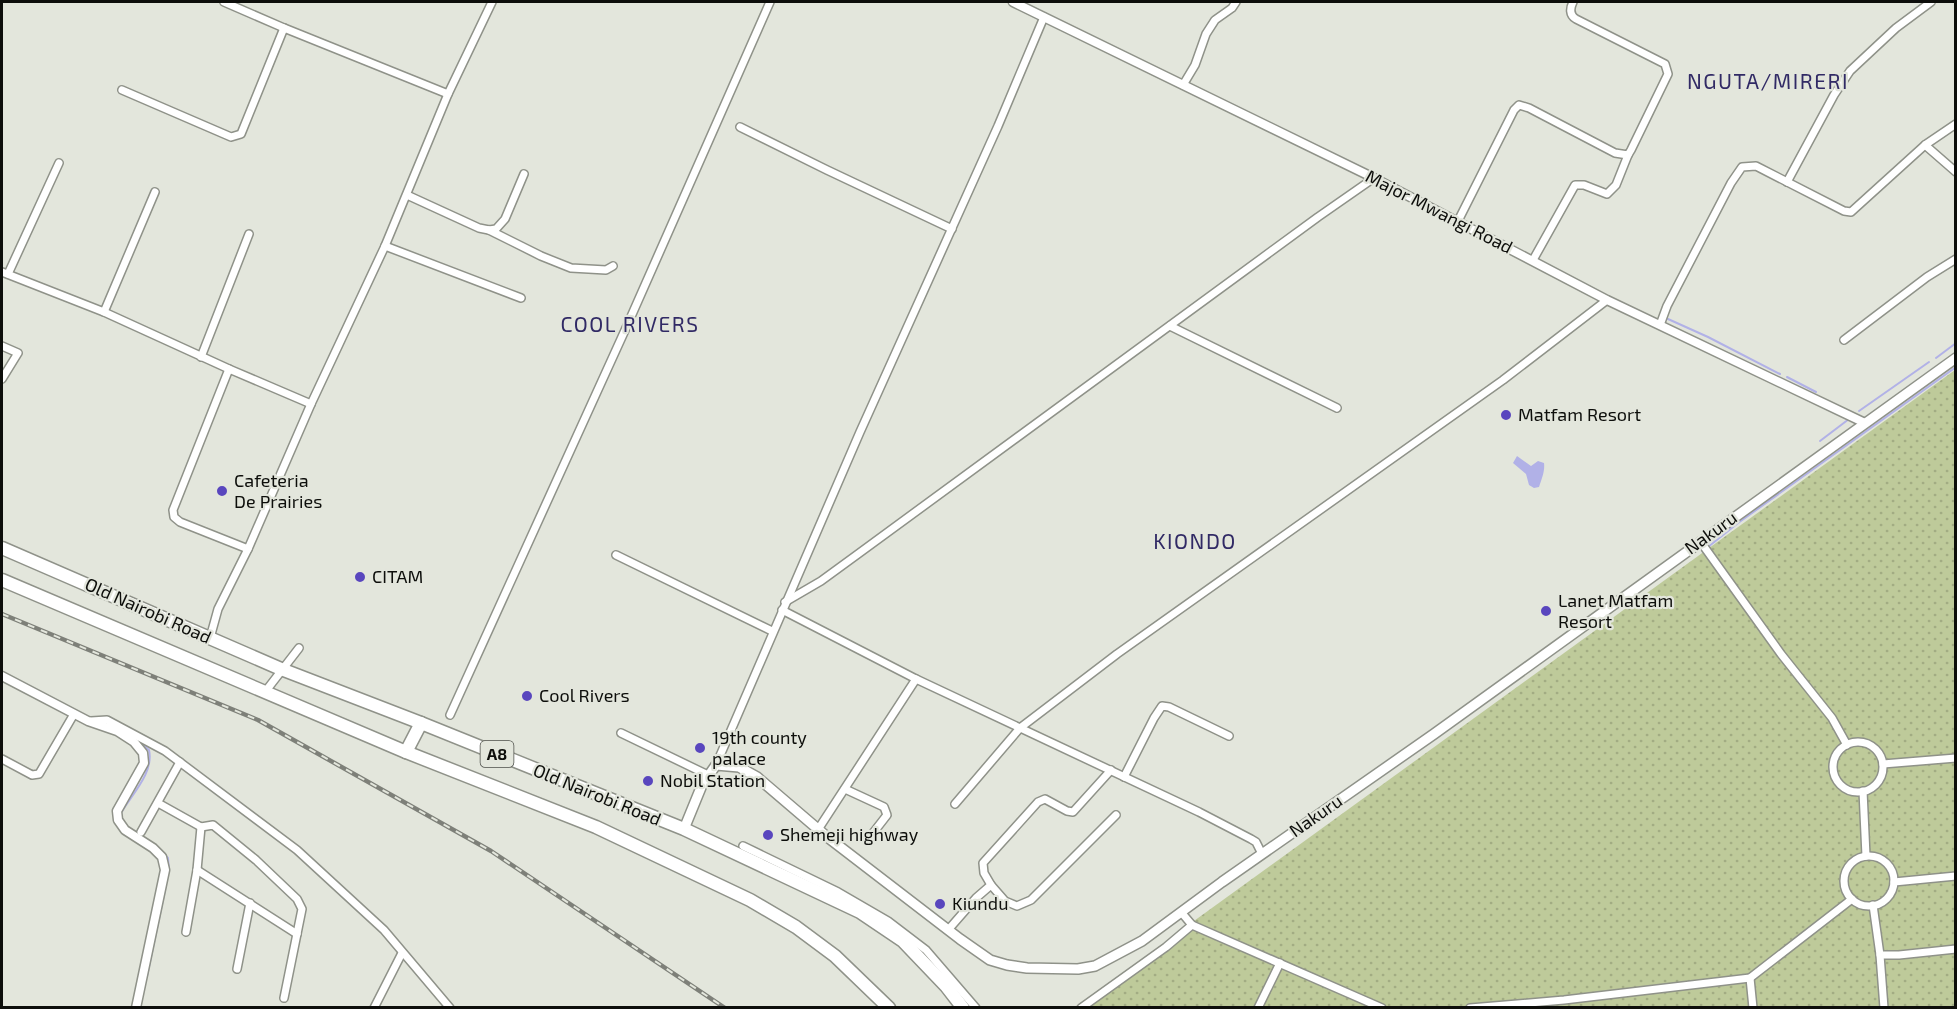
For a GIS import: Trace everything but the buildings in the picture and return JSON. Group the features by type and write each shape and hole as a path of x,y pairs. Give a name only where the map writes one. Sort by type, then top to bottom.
{"highway":[{"name":"Old Nairobi Road","path":"2,548 281,669 684,829 860,912 903,941 946,986 963,1008"},
{"name":"Old Nairobi Road","path":"2,580 406,752 596,827 750,900 796,927 835,956 889,1008"},
{"path":"406,752 421,723"}],"main road":[{"name":"Nakuru","path":"716,765 740,767 757,777 826,836 990,960 1027,968 1078,969 1095,966 1142,941 1956,358"},
{"path":"684,829 702,785 716,765"}],"street":[{"path":"224,2 448,94"},
{"path":"210,638 218,609 248,549 311,404 385,246 448,94 492,2"},
{"path":"450,716 636,307 770,2"},
{"name":"Major Mwangi Road","path":"1013,2 1374,178 1607,300 1865,423"},
{"path":"1183,85 1195,65 1210,27 1236,2"},
{"path":"1533,261 1575,185 1584,185 1607,194 1616,185 1628,155 1668,74 1665,64 1572,17 1570,12 1574,2"},
{"path":"1787,182 1837,89 1850,72 1896,28 1931,2"},
{"path":"716,765 785,602 998,126 1044,17"},
{"path":"122,90 231,137 241,134 284,28"},
{"path":"1457,223 1514,110 1519,105 1615,153 1628,155"},
{"path":"1660,325 1667,306 1731,183 1742,167 1756,166 1844,211 1851,212 1925,145 1956,124"},
{"path":"740,127 952,229"},
{"path":"1925,145 1956,172"},
{"path":"59,163 5,273 104,312 311,404"},
{"path":"407,195 479,228 496,230 505,219 524,174"},
{"path":"785,602 821,581 858,555 927,502 1374,178"},
{"path":"104,312 155,192"},
{"path":"489,230 567,267 606,270 613,266"},
{"path":"201,357 249,234"},
{"path":"385,246 521,298"},
{"path":"1844,340 1926,277 1956,259"},
{"path":"955,804 1020,728 1117,654 1503,380 1607,300"},
{"path":"1170,326 1337,408"},
{"path":"2,346 18,352 2,379"},
{"path":"230,369 173,510 174,517 180,522 248,549"},
{"path":"1700,541 1781,654 1832,718 1847,745"},
{"path":"616,555 772,632"},
{"path":"782,610 916,679 1199,812 1256,842 1262,854"},
{"path":"265,692 299,648"},
{"path":"2,676 88,721 117,731 134,742 143,753 144,763 117,811 118,820 125,830 153,848 162,857 165,870 136,1008"},
{"path":"819,828 916,679"},
{"path":"1124,777 1162,706 1169,707 1229,736"},
{"path":"2,759 32,775 39,774 74,714"},
{"path":"88,721 106,720 165,751 297,850 384,930 450,1008"},
{"path":"621,733 708,775"},
{"path":"1862,742 1870,745 1881,756 1883,764 1881,778 1876,784 1863,791 1848,789 1841,785 1834,771 1836,756 1847,745 1862,742"},
{"path":"1883,764 1956,758"},
{"path":"141,832 180,762"},
{"path":"1111,770 1073,812 1066,811 1045,799 1038,802 983,863 984,873 1005,901 1017,906 1031,900 1116,815"},
{"path":"845,789 884,807 887,815 873,833"},
{"path":"1863,791 1866,856"},
{"path":"158,803 201,826 213,825 256,860 297,899 302,909 284,998"},
{"path":"186,932 197,870 201,826"},
{"path":"743,846 838,892 888,921 926,950 976,1008"},
{"path":"1866,856 1873,856 1886,862 1894,882 1888,896 1882,902 1873,905 1859,903 1852,899 1847,893 1844,877 1851,863 1866,856"},
{"path":"197,870 297,933"},
{"path":"1894,882 1956,876"},
{"path":"948,930 976,898 991,885"},
{"path":"1470,1008 1564,1000 1750,978 1852,899"},
{"path":"237,969 250,903"},
{"path":"1873,905 1884,1008"},
{"path":"1181,912 1192,925 1382,1008"},
{"path":"1081,1008 1166,947 1192,925"},
{"path":"1880,955 1893,956 1956,949"},
{"path":"374,1008 402,953"},
{"path":"1258,1008 1280,963"},
{"path":"1750,978 1754,1008"}],"green space":[{"path":"1955,370 1955,1007 1083,1008 1187,926"}],"water":[{"path":"1517,456 1531,466 1538,461 1544,463 1544,472 1539,487 1534,488 1529,485 1526,474 1513,463"}],"waterway":[{"path":"1668,319 1780,374"},
{"path":"1936,358 1956,343"},
{"path":"1859,411 1929,362"},
{"path":"1708,547 1738,523 1956,367"},
{"path":"1787,377 1816,392"},
{"path":"1820,441 1849,419"},
{"path":"121,813 141,783 150,759 149,750 137,740"},
{"path":"154,844 168,858 169,871"},
{"path":"147,976 166,885"}],"railway":[{"path":"2,614 258,720 491,851 725,1008"}],"place":[{"name":"Matfam Resort","path":"1506,415"},
{"name":"Cafeteria De Prairies","path":"222,491"},
{"name":"CITAM","path":"360,577"},
{"name":"Lanet Matfam Resort","path":"1546,611"},
{"name":"Cool Rivers","path":"527,696"},
{"name":"19th county palace","path":"700,748"},
{"name":"Nobil Station","path":"648,781"},
{"name":"Shemeji highway","path":"768,835"},
{"name":"Kiundu","path":"940,904"}],"district":[{"name":"NGUTA/MIRERI","path":"1768,82"},
{"name":"COOL RIVERS","path":"630,325"},
{"name":"KIONDO","path":"1195,542"}]}
